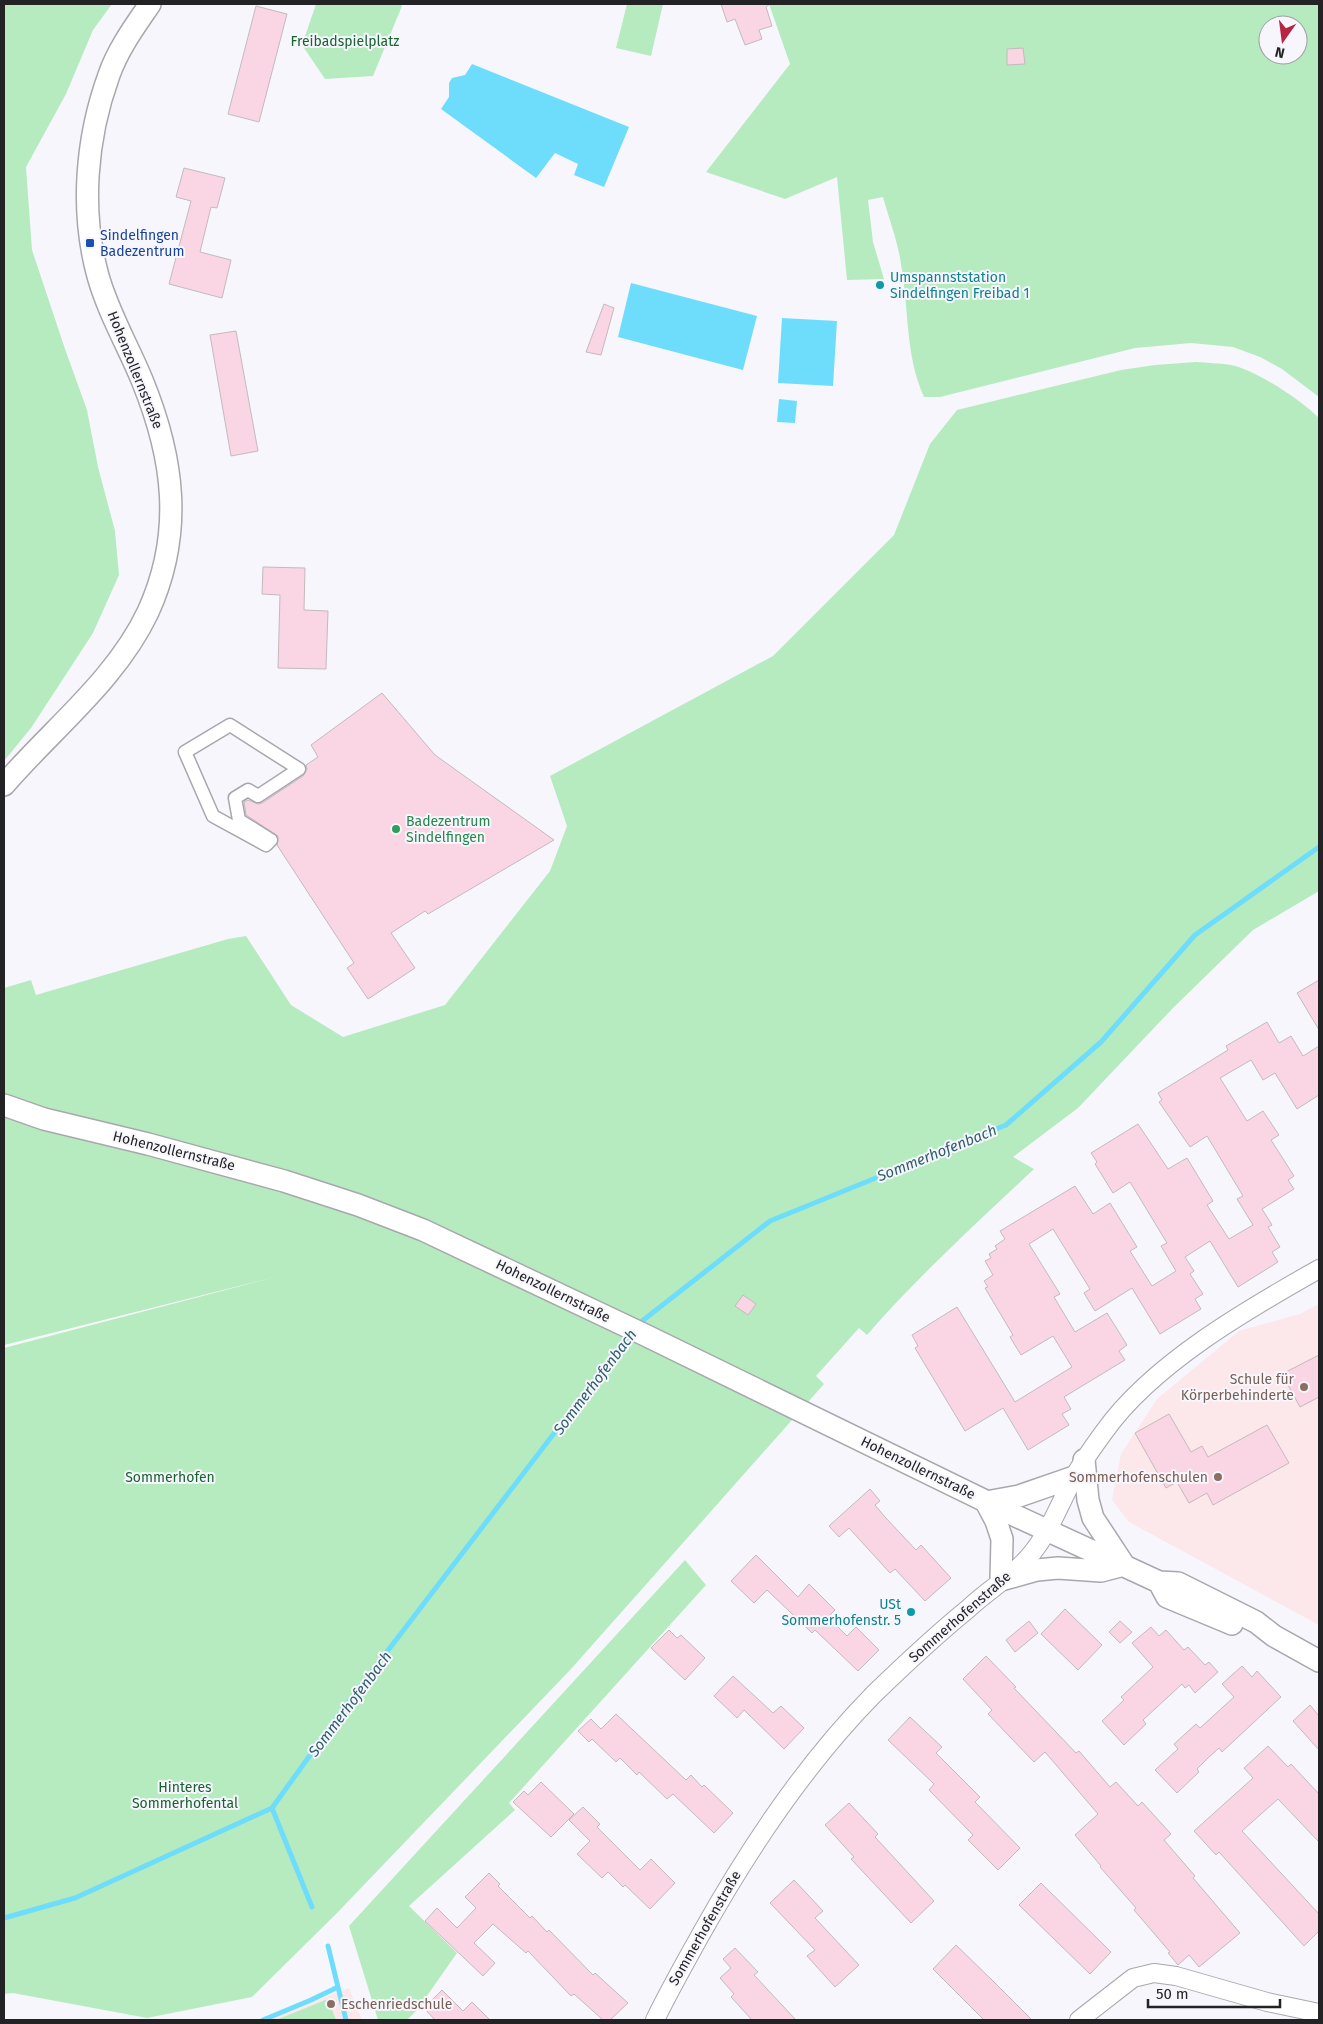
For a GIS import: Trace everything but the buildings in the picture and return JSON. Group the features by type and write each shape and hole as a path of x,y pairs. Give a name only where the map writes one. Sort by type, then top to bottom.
{"street":[{"name":"Hohenzollernstraße","path":"4,785 27,758 93,690 122,653 148,611 167,548 172,516 170,481 164,445 145,388 98,277 90,243 88,217 88,181 93,137 99,108 116,60 131,31 150,4"},
{"path":"230,725 298,769 258,796 248,790 235,798 239,820 271,840 266,845 213,816 185,752 230,725"},
{"name":"Hohenzollernstraße","path":"4,1105 44,1119 224,1163 358,1205 423,1230 614,1320 986,1502 1159,1582 1168,1597 1250,1632 1274,1636 1319,1661"},
{"name":"Sommerhofenstraße","path":"655,2020 693,1948 744,1859 804,1775 873,1696 938,1633 1020,1566 1043,1539 1079,1468 1107,1428 1151,1381 1165,1370 1246,1311 1319,1269"},
{"path":"1079,1468 1093,1518 1124,1565 1101,1571 1058,1568 1037,1570 1001,1580 1002,1539 996,1521 986,1502 1019,1496 1079,1468"},
{"path":"1079,2020 1133,1978 1154,1973 1176,1976 1267,2002 1319,2013"}],"shaded area":[{"name":"Sommerhofenschulen","path":"1319,1304 1319,1625 1129,1522 1112,1500 1121,1454 1157,1399 1239,1331 1300,1314"},
{"name":"Eschenriedschule","path":"349,1988 362,2020 266,2020"}],"green space":[{"path":"4,4 112,4 93,30 66,94 26,167 32,250 87,410 98,467 115,531 119,575 93,633 31,728 4,761"},
{"name":"Freibadspielplatz","path":"316,4 400,4 402,6 373,76 325,79 302,45"},
{"path":"627,4 663,4 651,56 616,48"},
{"path":"769,4 1319,4 1319,397 1282,369 1260,357 1233,347 1191,343 1135,348 940,397 924,397 910,348 900,256 883,197 868,200 873,242 884,279 847,280 837,177 785,199 706,172 790,64"},
{"path":"1196,362 1231,365 1253,373 1290,395 1319,418 1319,891 1253,930 1173,1008 1078,1108 1013,1157 1034,1169 927,1271 867,1335 859,1328 816,1376 824,1384 571,1669 337,1913 252,1997 147,2018 13,1993 4,1994 4,1348 279,1276 4,1345 4,988 31,980 36,995 228,939 246,936 291,1005 343,1037 445,1005 550,871 567,826 550,776 773,656 894,535 930,444 957,410 1121,370"},
{"path":"685,1560 706,1585 509,1803 515,1810 409,1906 457,1953 417,2010 407,2020 378,2020 349,1926"},
{"path":"328,1999 336,2020 276,2020"}],"water":[{"path":"472,64 629,127 604,187 574,175 578,164 555,153 536,178 441,109 449,97 449,83 452,78 465,75"},
{"path":"631,283 757,316 743,370 618,337"},
{"path":"782,318 837,321 833,386 778,383"},
{"path":"779,399 797,401 795,423 777,422"}],"waterway":[{"name":"Sommerhofenbach","path":"637,1325 770,1221 1006,1125 1101,1042 1195,935 1319,847"},
{"name":"Sommerhofenbach","path":"4,1918 75,1898 272,1808 347,1704 630,1334"},
{"path":"272,1808 312,1907"},
{"path":"328,1946 346,2020"},
{"path":"263,2020 338,1987"}],"place":[{"name":"Sindelfingen Badezentrum","path":"90,243"},
{"name":"Umspannststation Sindelfingen Freibad 1","path":"880,285"},
{"name":"Badezentrum Sindelfingen","path":"396,829"},
{"name":"Schule für Körperbehinderte","path":"1304,1387"},
{"name":"Sommerhofenschulen","path":"1218,1477"},
{"name":"USt Sommerhofenstr. 5","path":"911,1612"},
{"name":"Eschenriedschule","path":"331,2004"}],"park label":[{"name":"Sommerhofen","path":"170,1477"},
{"name":"Hinteres Sommerhofental","path":"185,1795"}]}
